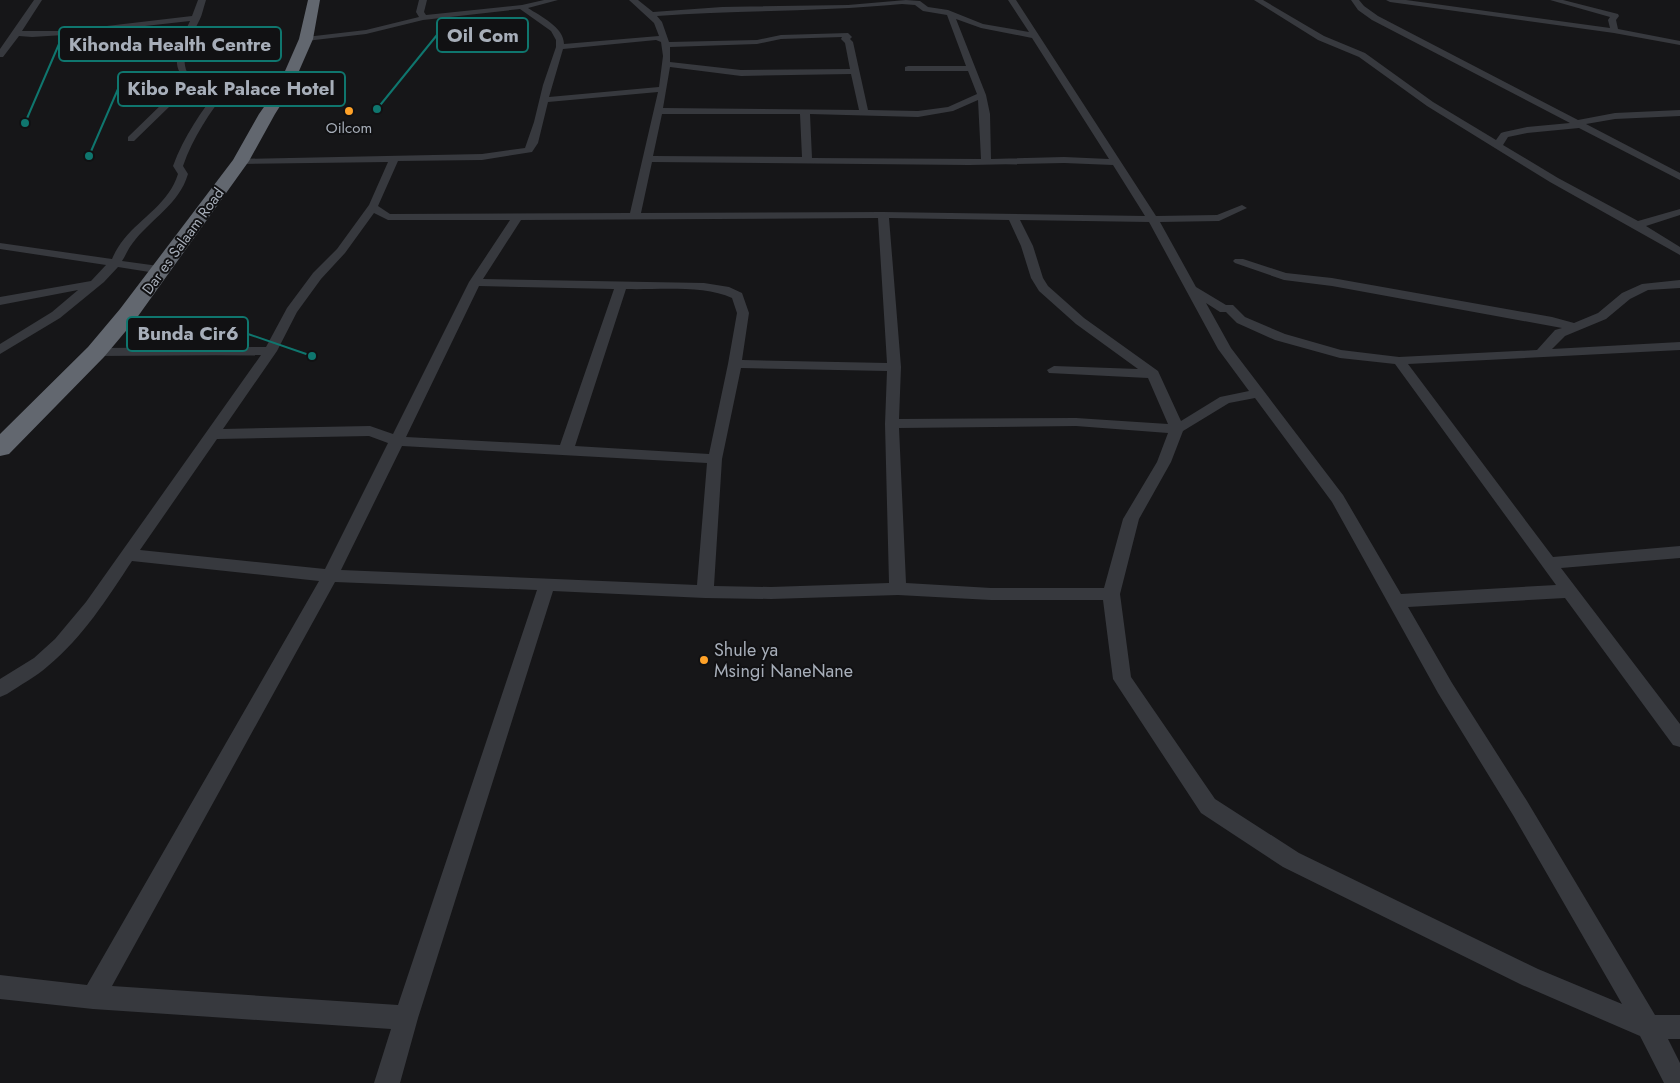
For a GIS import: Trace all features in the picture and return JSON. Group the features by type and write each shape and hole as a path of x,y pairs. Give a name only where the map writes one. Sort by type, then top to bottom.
{"highway":[{"name":"Dar es Salaam Road","path":"0,448 96,352 162,270 241,161 267,114 285,87 306,39 314,0"}],"street":[{"path":"0,55 38,0"},
{"path":"202,0 197,18 184,47 181,70 188,77 199,80 227,84 285,87"},
{"path":"423,0 420,12 424,18"},
{"path":"306,39 366,32 424,18 522,8 554,0"},
{"path":"633,0 652,14 658,22 665,43 667,64 635,216"},
{"path":"766,0 770,8"},
{"path":"1012,0 1081,104 1114,162 1153,219 1225,349 1338,499 1394,601 1445,688 1520,808 1649,1028 1678,1083"},
{"path":"1258,0 1321,38 1362,55 1430,104 1554,180 1637,225 1680,252"},
{"path":"1355,0 1361,8 1375,18 1680,177"},
{"path":"1390,0 1614,31 1680,43"},
{"path":"1557,0 1615,16 1612,20 1614,31"},
{"path":"652,14 770,8 820,11 847,3 902,2 917,3 926,9 950,14 980,26 1035,36"},
{"path":"241,161 482,157 528,150 535,137 547,85 560,47 558,35 554,30 522,8"},
{"path":"950,14 982,94 985,114 986,162"},
{"path":"17,33 32,35 54,34 197,18"},
{"path":"560,47 656,38 665,43 757,42 820,32 848,37 845,39 849,42 864,112"},
{"path":"667,64 741,73 855,71"},
{"path":"908,69 972,68"},
{"path":"131,139 167,104 199,80"},
{"path":"0,350 56,315 115,264 128,241 171,198 180,184 183,174 178,166 182,154 227,84"},
{"path":"543,100 663,90"},
{"path":"658,111 805,111 930,114 950,109 982,94"},
{"path":"805,111 807,159"},
{"path":"1498,145 1504,135 1527,130 1579,124 1615,116 1680,113"},
{"path":"0,689 40,664 61,644 92,608 270,351 291,311 318,276 342,251 372,207 394,159"},
{"path":"647,159 986,162 1064,160 1114,162"},
{"path":"372,207 388,216 883,216 1153,219 1219,218 1242,208"},
{"path":"1637,225 1680,212"},
{"path":"93,997 330,576 475,282 518,216"},
{"path":"883,216 894,367 892,424 898,589"},
{"path":"1013,218 1027,246 1037,278 1043,288 1080,321 1153,374 1177,429 1164,462 1131,519 1111,594 1122,678 1208,806 1291,860 1530,977 1649,1028 1680,1027"},
{"path":"0,246 162,270"},
{"path":"1240,261 1284,276 1332,282 1552,321 1574,327"},
{"path":"475,282 709,288 725,290 738,296 743,313 735,364 715,460 705,592"},
{"path":"0,300 40,295 94,284"},
{"path":"1541,353 1560,333 1602,316 1626,296 1646,287 1680,284"},
{"path":"566,450 621,286"},
{"path":"1190,288 1224,309 1229,308 1242,320 1280,337 1340,354 1399,361 1680,346"},
{"path":"96,352 270,351"},
{"path":"1399,361 1680,739"},
{"path":"735,364 894,367"},
{"path":"1054,370 1153,374"},
{"path":"892,424 1076,422 1177,429 1225,400 1260,393"},
{"path":"213,434 370,431 398,441 715,460"},
{"path":"1548,563 1680,552"},
{"path":"128,555 330,576 705,592 771,593 898,589 991,594 1111,594"},
{"path":"387,1083 406,1018 547,584"},
{"path":"1394,601 1569,591"},
{"path":"0,987 93,997 406,1018"}],"place":[{"name":"Oil Com","path":"377,109"},
{"name":"Oilcom","path":"349,111"},
{"name":"Kihonda Health Centre","path":"25,123"},
{"name":"Kibo Peak Palace Hotel","path":"89,156"},
{"name":"Bunda Cir6","path":"312,356"},
{"name":"Shule ya Msingi NaneNane","path":"704,660"}]}
